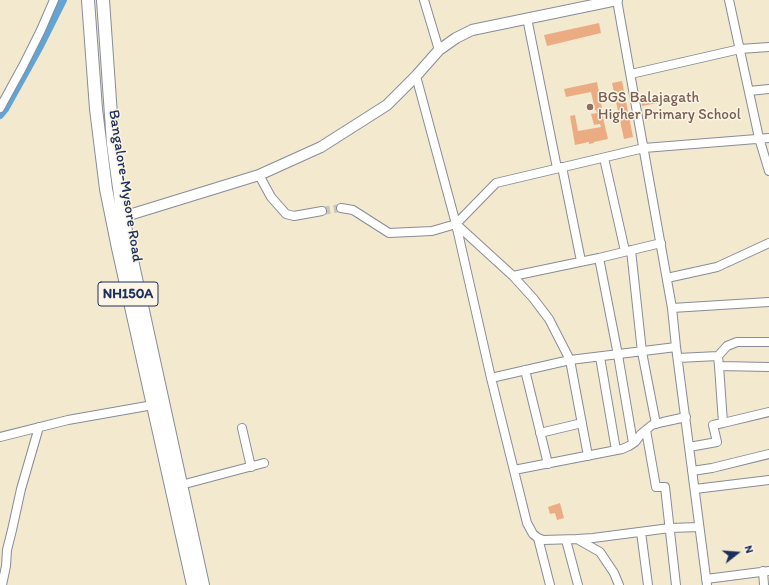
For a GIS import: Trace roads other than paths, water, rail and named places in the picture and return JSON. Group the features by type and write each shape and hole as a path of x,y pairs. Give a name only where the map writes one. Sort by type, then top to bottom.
{"highway":[{"name":"Bangalore-Mysore Road","path":"88,0 98,128 106,189 117,218 134,274 203,585"},
{"name":"Bangalore-Mysore Road","path":"103,0 117,218 153,405 193,585"}],"main road":[{"path":"117,218 259,175 321,148 387,105 439,50 456,38 472,30 617,0"}],"street":[{"path":"0,108 23,66 54,0"},
{"path":"424,0 439,50"},
{"path":"617,0 672,308 706,582 766,571 764,585"},
{"path":"729,0 759,138 769,171"},
{"path":"526,18 581,261"},
{"path":"631,74 740,49 769,47"},
{"path":"416,76 456,224 491,378 527,523 533,534 543,540 577,540 670,528 700,527"},
{"path":"749,91 769,89"},
{"path":"342,208 353,210 389,233 432,231 456,224 496,183 644,148 769,138"},
{"path":"604,158 628,250 642,352 656,424"},
{"path":"259,175 271,197 286,214 294,216 322,211"},
{"path":"456,224 513,276 533,298 549,319 570,360 588,456"},
{"path":"513,276 599,258 661,242"},
{"path":"667,278 717,267 769,243"},
{"path":"599,258 633,443"},
{"path":"672,308 769,302"},
{"path":"678,358 718,356 727,346 737,342 769,342"},
{"path":"491,378 570,360 676,347"},
{"path":"718,356 723,423"},
{"path":"600,357 616,450"},
{"path":"719,366 769,367"},
{"path":"525,370 548,464"},
{"path":"0,437 68,420 153,405"},
{"path":"690,447 716,442 713,425 769,412"},
{"path":"514,470 588,456 629,446 652,425 686,417"},
{"path":"540,433 582,423"},
{"path":"2,585 6,566 7,550 21,489 39,427"},
{"path":"242,428 251,467"},
{"path":"646,430 656,487 665,487 676,585"},
{"path":"692,471 769,454"},
{"path":"181,485 264,463"},
{"path":"695,489 769,480"},
{"path":"641,532 648,585"},
{"path":"538,538 550,585"},
{"path":"566,540 578,585"},
{"path":"577,540 600,552 614,573 619,585"}],"waterway":[{"path":"0,115 5,109 40,46 63,0"}],"tunnel":[{"path":"322,211 341,208"}],"place":[{"name":"BGS Balajagath Higher Primary School","path":"590,107"}]}
